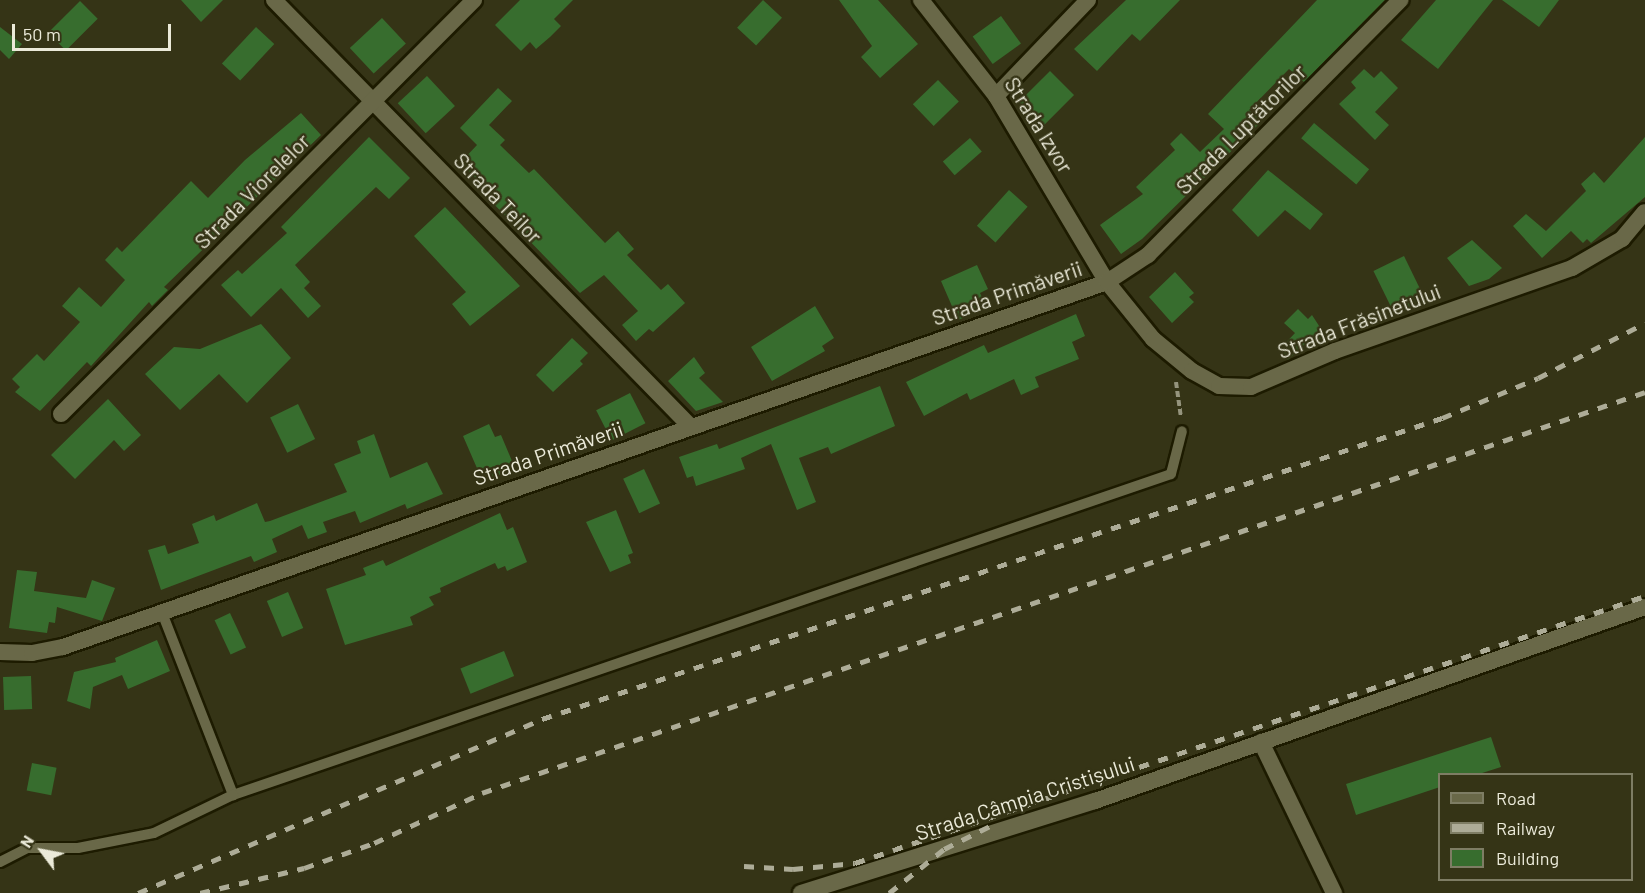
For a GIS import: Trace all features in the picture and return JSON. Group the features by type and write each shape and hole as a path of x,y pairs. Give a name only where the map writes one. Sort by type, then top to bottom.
{"street":[{"name":"Strada Teilor","path":"274,0 691,427"},
{"name":"Strada Viorelelor","path":"61,414 474,0"},
{"name":"Strada Izvor","path":"921,0 996,96 1107,282"},
{"path":"996,96 1088,0"},
{"name":"Strada Luptătorilor","path":"1107,282 1148,255 1400,0"},
{"name":"Strada Frăsinetului","path":"1107,282 1170,355 1220,386 1251,387 1335,351 1572,268 1622,239 1645,212"},
{"name":"Strada Primăverii","path":"0,652 32,653 63,647 161,610 1107,282"},
{"name":"Strada Câmpia Cristișului","path":"801,893 1095,801 1645,607"},
{"path":"1261,742 1334,893"}],"lane":[{"path":"0,862 27,848 78,848 154,833 233,795 1171,474 1182,431"},
{"path":"161,610 233,795"}],"path":[{"path":"1170,355 1182,431"}],"building":[{"path":"181,0 223,0 201,22"},
{"path":"520,0 573,0 554,19 561,26 550,37 536,49 530,42 521,51 495,25"},
{"path":"763,0 782,18 756,46 737,28"},
{"path":"839,0 878,0 918,44 880,78 861,57 872,46"},
{"path":"1126,0 1180,0 1140,41 1132,34 1097,71 1074,49"},
{"path":"1317,0 1385,0 1304,82 1289,69 1249,110 1262,121 1142,239 1121,254 1100,225 1143,194 1136,187 1175,150 1170,144 1181,133 1200,152 1224,129 1208,114"},
{"path":"1436,0 1493,0 1438,69 1401,40"},
{"path":"1502,0 1559,0 1539,27"},
{"path":"80,1 98,19 66,50 48,33"},
{"path":"1001,16 1021,44 993,64 973,37"},
{"path":"382,18 406,44 374,74 350,48"},
{"path":"0,27 22,44 9,59 0,50"},
{"path":"256,27 274,44 240,81 222,64"},
{"path":"1364,69 1374,78 1381,71 1398,88 1375,112 1389,125 1375,140 1339,104 1356,88 1351,82"},
{"path":"1050,71 1074,95 1043,126 1019,102"},
{"path":"427,76 455,106 426,133 398,103"},
{"path":"938,80 959,102 934,126 913,104"},
{"path":"498,88 512,101 489,125 505,140 500,145 529,173 534,169 605,243 618,231 634,249 627,255 661,290 668,284 685,303 653,332 649,329 636,341 622,325 638,311 604,275 580,293 489,199 493,195 460,163 477,145 460,128"},
{"path":"301,113 321,135 164,287 168,290 152,306 149,302 91,366 87,362 40,411 15,392 20,387 12,379 37,354 44,361 80,322 62,306 79,287 101,307 125,280 105,260 117,247 122,252 191,181 208,198 245,160"},
{"path":"1314,123 1369,169 1356,185 1301,138"},
{"path":"369,137 410,178 389,199 376,187 295,265 310,282 304,288 321,306 308,318 281,288 251,317 221,285 238,270 242,274 287,233 281,227"},
{"path":"1645,137 1645,197 1591,243 1587,239 1583,243 1571,231 1542,258 1513,226 1526,214 1546,231 1586,191 1581,184 1594,172 1604,183"},
{"path":"970,138 982,152 955,175 943,162"},
{"path":"1268,170 1323,214 1310,230 1285,210 1258,237 1232,210"},
{"path":"1009,190 1028,207 995,242 977,226"},
{"path":"445,207 520,286 470,326 452,304 466,292 414,236"},
{"path":"1472,240 1502,268 1489,279 1469,286 1447,258"},
{"path":"1404,256 1426,301 1395,316 1373,271"},
{"path":"977,265 988,289 980,293 987,308 958,320 941,281"},
{"path":"1175,272 1194,293 1189,297 1194,302 1172,323 1149,297"},
{"path":"815,306 834,338 822,346 825,351 772,381 751,347"},
{"path":"1298,309 1308,319 1312,315 1325,335 1310,349 1305,344 1288,360 1279,350 1295,333 1284,323"},
{"path":"1076,314 1085,336 1072,342 1079,359 1035,377 1039,387 1021,395 1014,379 970,400 967,393 924,416 906,382 984,345 988,353"},
{"path":"261,324 291,358 247,403 219,374 180,410 145,374 174,347 200,349"},
{"path":"572,338 588,353 580,361 583,364 553,392 536,375"},
{"path":"694,357 705,373 699,378 723,402 696,411 668,381"},
{"path":"880,386 895,426 831,454 828,447 799,458 816,502 797,510 771,444 741,458 745,469 696,486 693,476 687,478 679,457 717,444 719,449"},
{"path":"630,393 645,423 612,441 596,410"},
{"path":"108,399 141,435 124,451 114,440 75,479 51,455"},
{"path":"298,404 315,439 287,453 270,418"},
{"path":"489,424 495,437 501,435 515,468 483,482 463,436"},
{"path":"374,434 390,478 427,462 443,494 407,509 405,504 360,523 355,511 323,522 327,532 308,539 302,525 272,539 277,552 254,562 251,556 161,590 148,550 165,545 168,554 199,543 192,524 214,515 216,521 257,503 265,522 347,492 334,464 361,453 357,441"},
{"path":"644,469 660,503 639,513 623,479"},
{"path":"616,510 633,553 628,555 631,563 610,572 586,522"},
{"path":"500,513 507,530 513,527 527,562 507,571 505,566 498,569 495,563 440,588 441,592 429,597 434,605 410,617 413,625 345,645 326,589 366,575 363,568 383,560 386,566"},
{"path":"17,570 37,572 34,591 86,598 92,580 115,588 102,621 57,607 55,623 49,622 47,633 9,628"},
{"path":"288,592 303,628 282,637 267,601"},
{"path":"230,613 246,647 231,655 215,620"},
{"path":"157,640 170,671 128,689 122,675 93,687 90,709 67,701 74,672 116,662 115,658"},
{"path":"504,651 514,676 471,694 460,669"},
{"path":"31,676 32,709 4,710 3,677"},
{"path":"1491,737 1501,767 1482,773 1438,773 1438,788 1356,815 1346,784"},
{"path":"32,763 57,768 51,795 27,790"}],"railway":[{"path":"138,893 542,719 1442,418 1538,378 1645,323"},
{"path":"200,893 304,868 374,843 482,793 1645,392"},
{"path":"744,866 793,869 855,863 1645,596"},
{"path":"889,893 944,849 996,823"}]}
